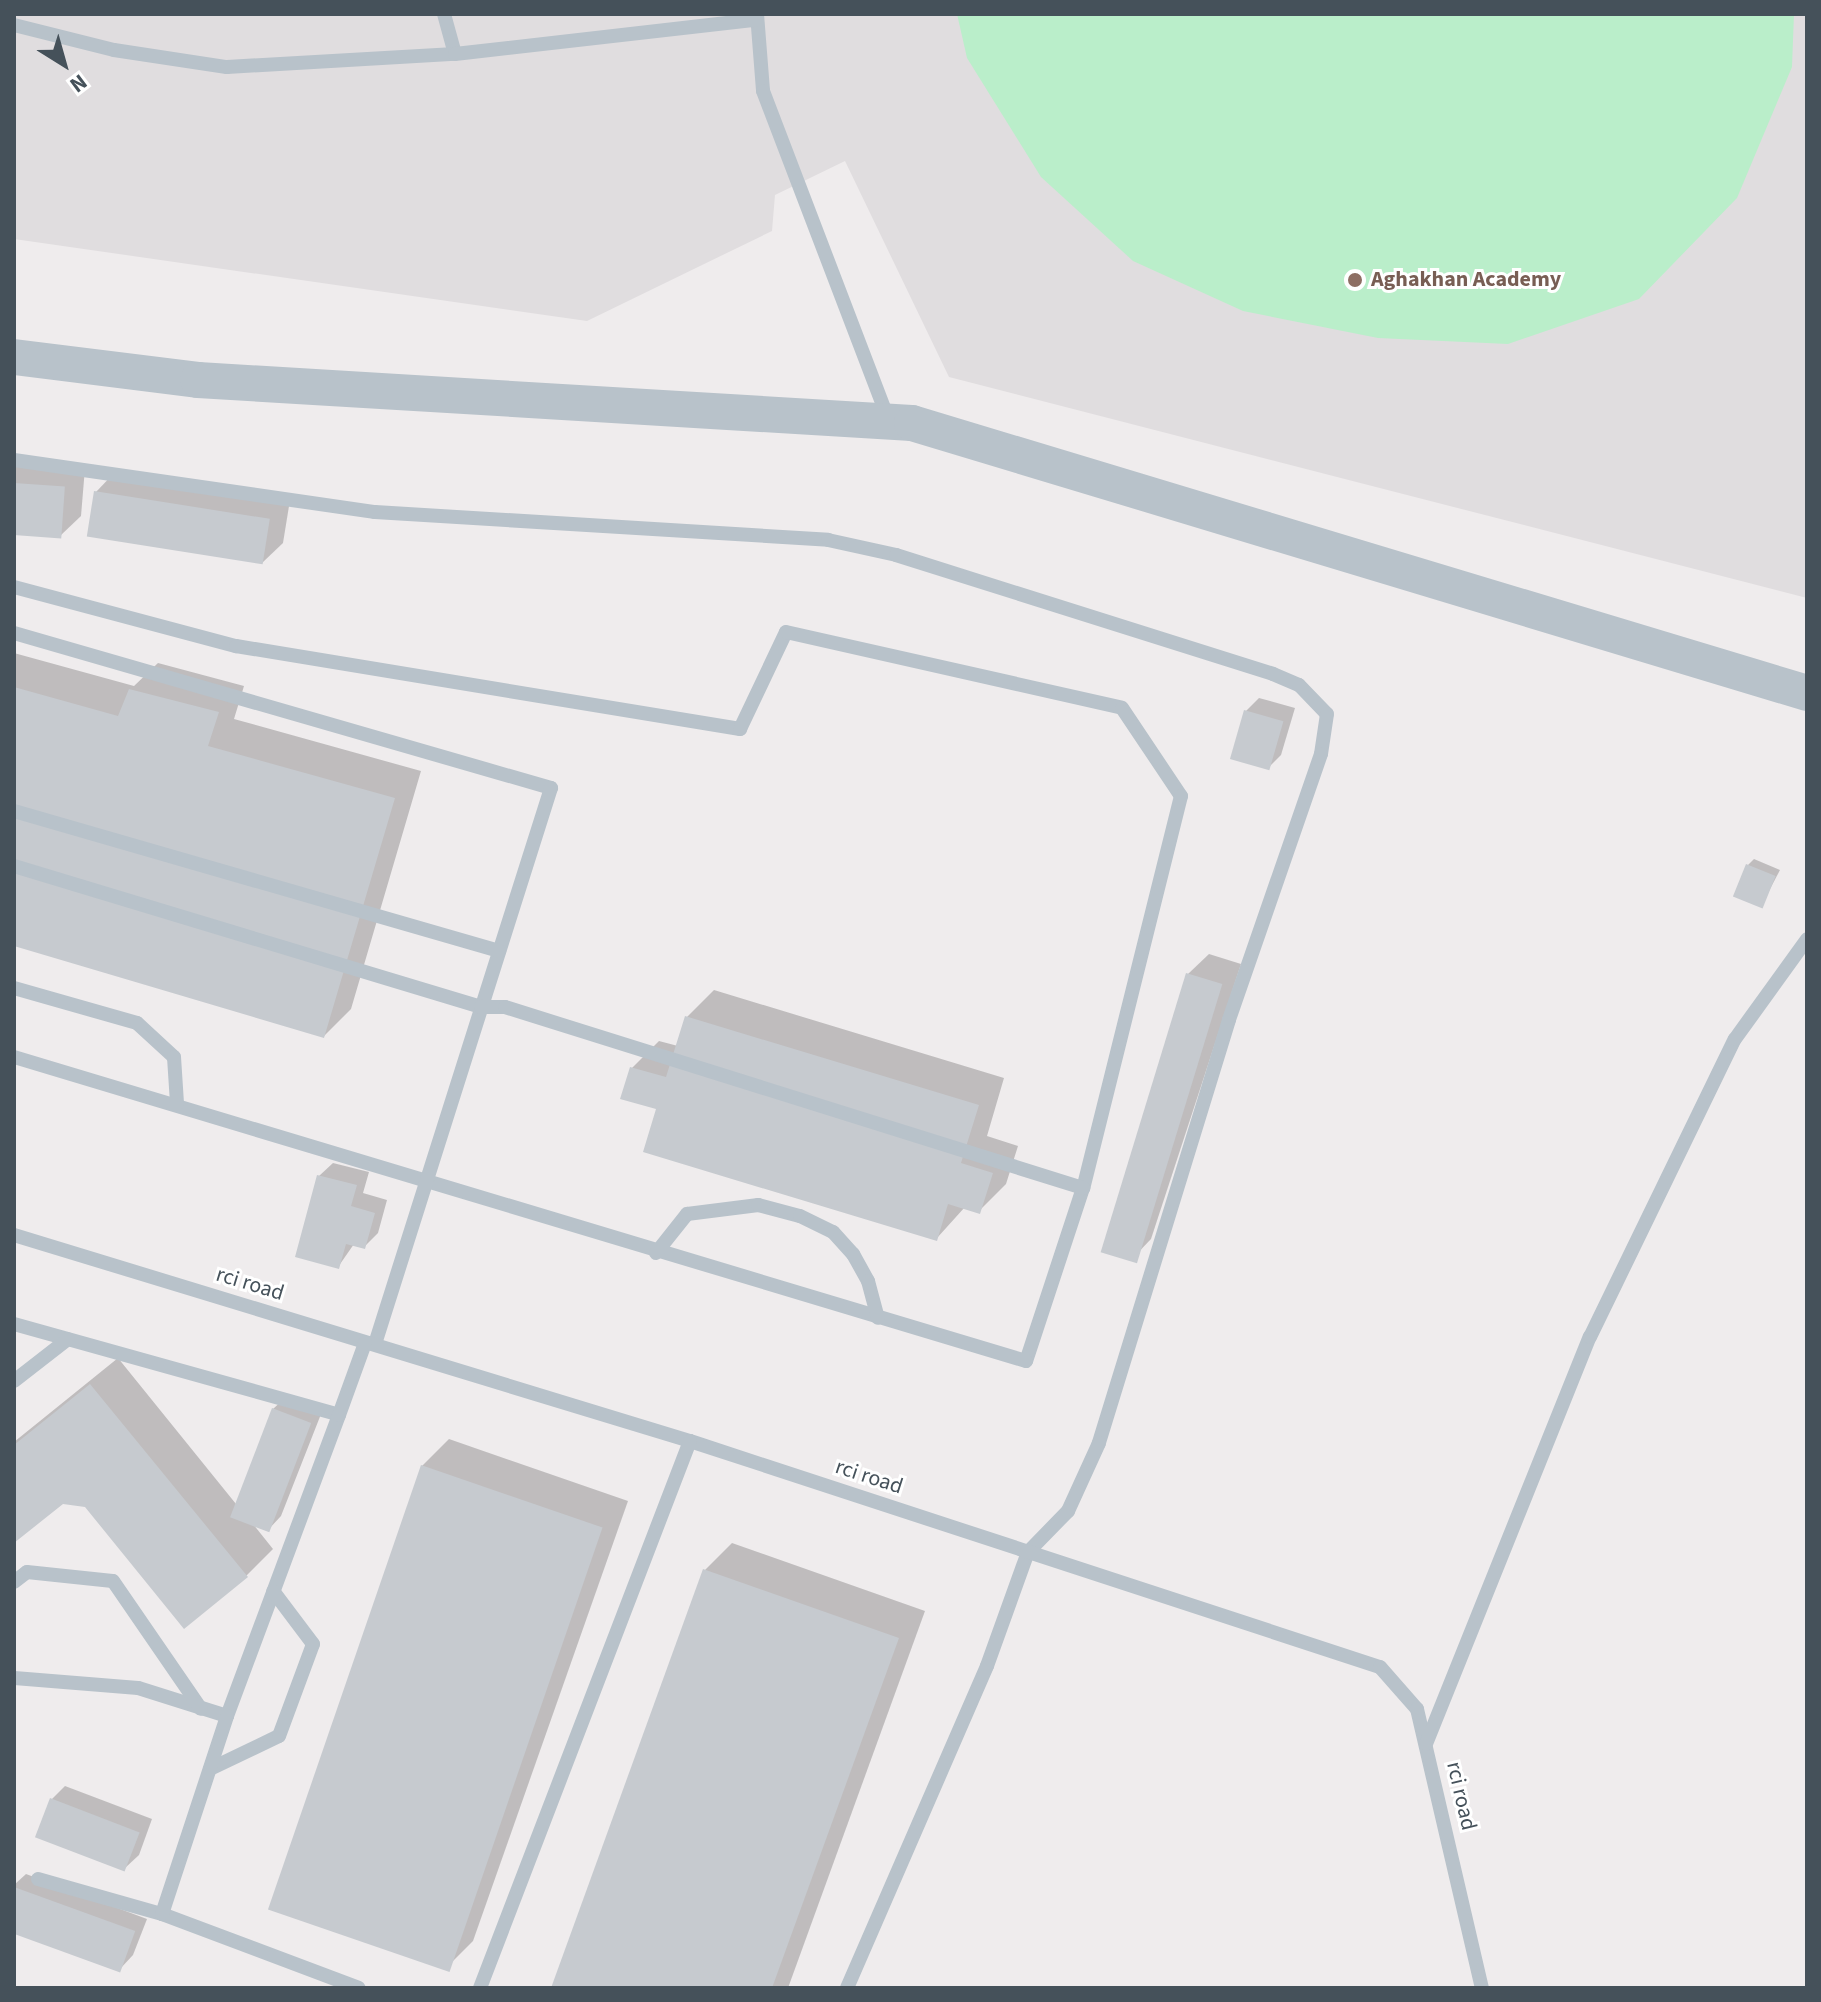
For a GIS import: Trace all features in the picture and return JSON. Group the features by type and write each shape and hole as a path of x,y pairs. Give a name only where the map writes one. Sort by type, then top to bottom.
{"street":[{"path":"14,357 198,380 888,418 1807,693"}],"lane":[{"path":"444,14 455,54"},
{"path":"14,25 114,50 227,67 455,54 756,17 763,91 888,418"},
{"path":"14,460 375,512 828,540 911,560 1259,669 1299,685 1316,699 1327,714 1321,754 1229,1020 1099,1443 1068,1511 1028,1552 987,1666 847,1988"},
{"path":"14,587 236,646 740,729 786,632 1122,708 1181,796 1083,1188 1026,1361 656,1253 177,1104 14,1057"},
{"path":"14,633 551,788 370,1344 339,1415 227,1716 162,1914"},
{"path":"14,811 499,951"},
{"path":"14,866 481,1007 505,1007 1083,1188"},
{"path":"1426,1744 1590,1337 1735,1039 1807,939"},
{"path":"14,988 137,1023 174,1057 177,1104"},
{"path":"656,1253 687,1214 726,1205 758,1205 800,1216 833,1232 853,1254 868,1281 878,1318"},
{"name":"rci road","path":"14,1235 690,1441 1380,1667 1417,1709 1482,1988"},
{"path":"14,1324 339,1415"},
{"path":"14,1381 68,1339"},
{"path":"480,1988 690,1441"},
{"path":"14,1582 27,1572 113,1581 201,1709"},
{"path":"210,1769 279,1736 313,1644 273,1591"},
{"path":"14,1678 138,1688 227,1716"},
{"path":"38,1879 162,1914 359,1988"}],"shaded area":[{"name":"Aghakhan Academy","path":"14,14 1807,14 1807,598 949,377 845,161 775,195 772,231 587,321 14,239"}],"green space":[{"path":"957,14 1794,14 1792,67 1737,198 1639,299 1508,344 1378,338 1243,311 1133,261 1041,177 967,58"}],"building":[{"path":"14,483 65,487 61,538 14,535"},
{"path":"94,491 270,519 263,564 87,536"},
{"path":"14,687 118,716 129,689 219,712 208,746 395,798 324,1038 14,946"},
{"path":"1244,710 1283,721 1269,770 1230,759"},
{"path":"1746,864 1776,876 1763,908 1733,896"},
{"path":"1186,973 1222,984 1137,1263 1101,1252"},
{"path":"685,1016 979,1105 961,1163 993,1173 980,1214 948,1204 937,1241 643,1152 656,1109 620,1099 630,1067 666,1077"},
{"path":"317,1175 357,1185 351,1206 375,1213 365,1249 346,1244 339,1269 295,1257"},
{"path":"90,1384 248,1577 184,1629 85,1507 63,1504 14,1543 14,1445"},
{"path":"272,1408 311,1423 269,1532 230,1517"},
{"path":"421,1465 603,1528 450,1972 268,1909"},
{"path":"703,1569 899,1638 772,1988 551,1988"},
{"path":"50,1798 140,1832 125,1872 35,1837"},
{"path":"14,1887 135,1931 120,1972 14,1934"}],"place":[{"name":"Aghakhan Academy","path":"1355,280"}]}
